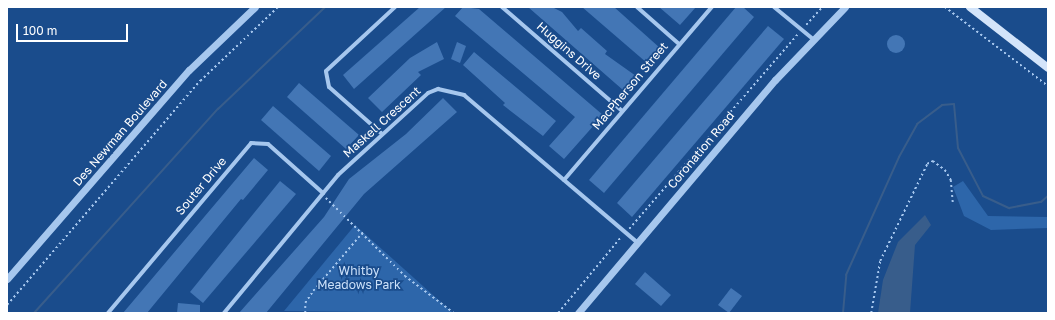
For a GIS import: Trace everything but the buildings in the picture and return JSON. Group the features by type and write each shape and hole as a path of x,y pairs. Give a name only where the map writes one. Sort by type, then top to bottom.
{"main road":[{"path":"970,7 1048,68"}],"street":[{"name":"Des Newman Boulevard","path":"7,279 189,70 255,7"},
{"path":"381,133 329,87 326,71 395,7"},
{"name":"Huggins Drive","path":"502,7 622,111"},
{"path":"637,7 679,44"},
{"name":"MacPherson Street","path":"564,180 712,7"},
{"path":"774,7 813,39"},
{"name":"Coronation Road","path":"578,313 637,242 813,39 846,7"},
{"name":"Maskell Crescent","path":"224,313 323,194 381,133 428,93 454,90 637,242"},
{"name":"Souter Drive","path":"108,313 251,143 268,144 323,194"}],"path":[{"path":"7,305 200,81 278,7"},
{"path":"808,23 822,7"},
{"path":"945,7 1048,86"},
{"path":"633,224 792,41"},
{"path":"871,313 880,261 927,164 933,161 945,170 951,180 954,204"},
{"path":"323,194 363,232 405,276 454,313"},
{"path":"305,313 309,297 363,232"},
{"path":"558,313 618,240"}],"green space":[{"path":"963,181 988,216 1048,217 1048,228 991,230 964,216 953,187"},
{"name":"Whitby Meadows Park","path":"355,225 453,313 284,311"}],"shaded area":[{"path":"925,215 931,225 915,245 910,313 878,313 883,280 898,242"}],"waterway":[{"path":"34,313 218,109 325,7"},
{"path":"843,313 846,275 899,157 917,124 942,105 954,104 958,148 983,196 1009,208 1041,202 1048,196"}]}
